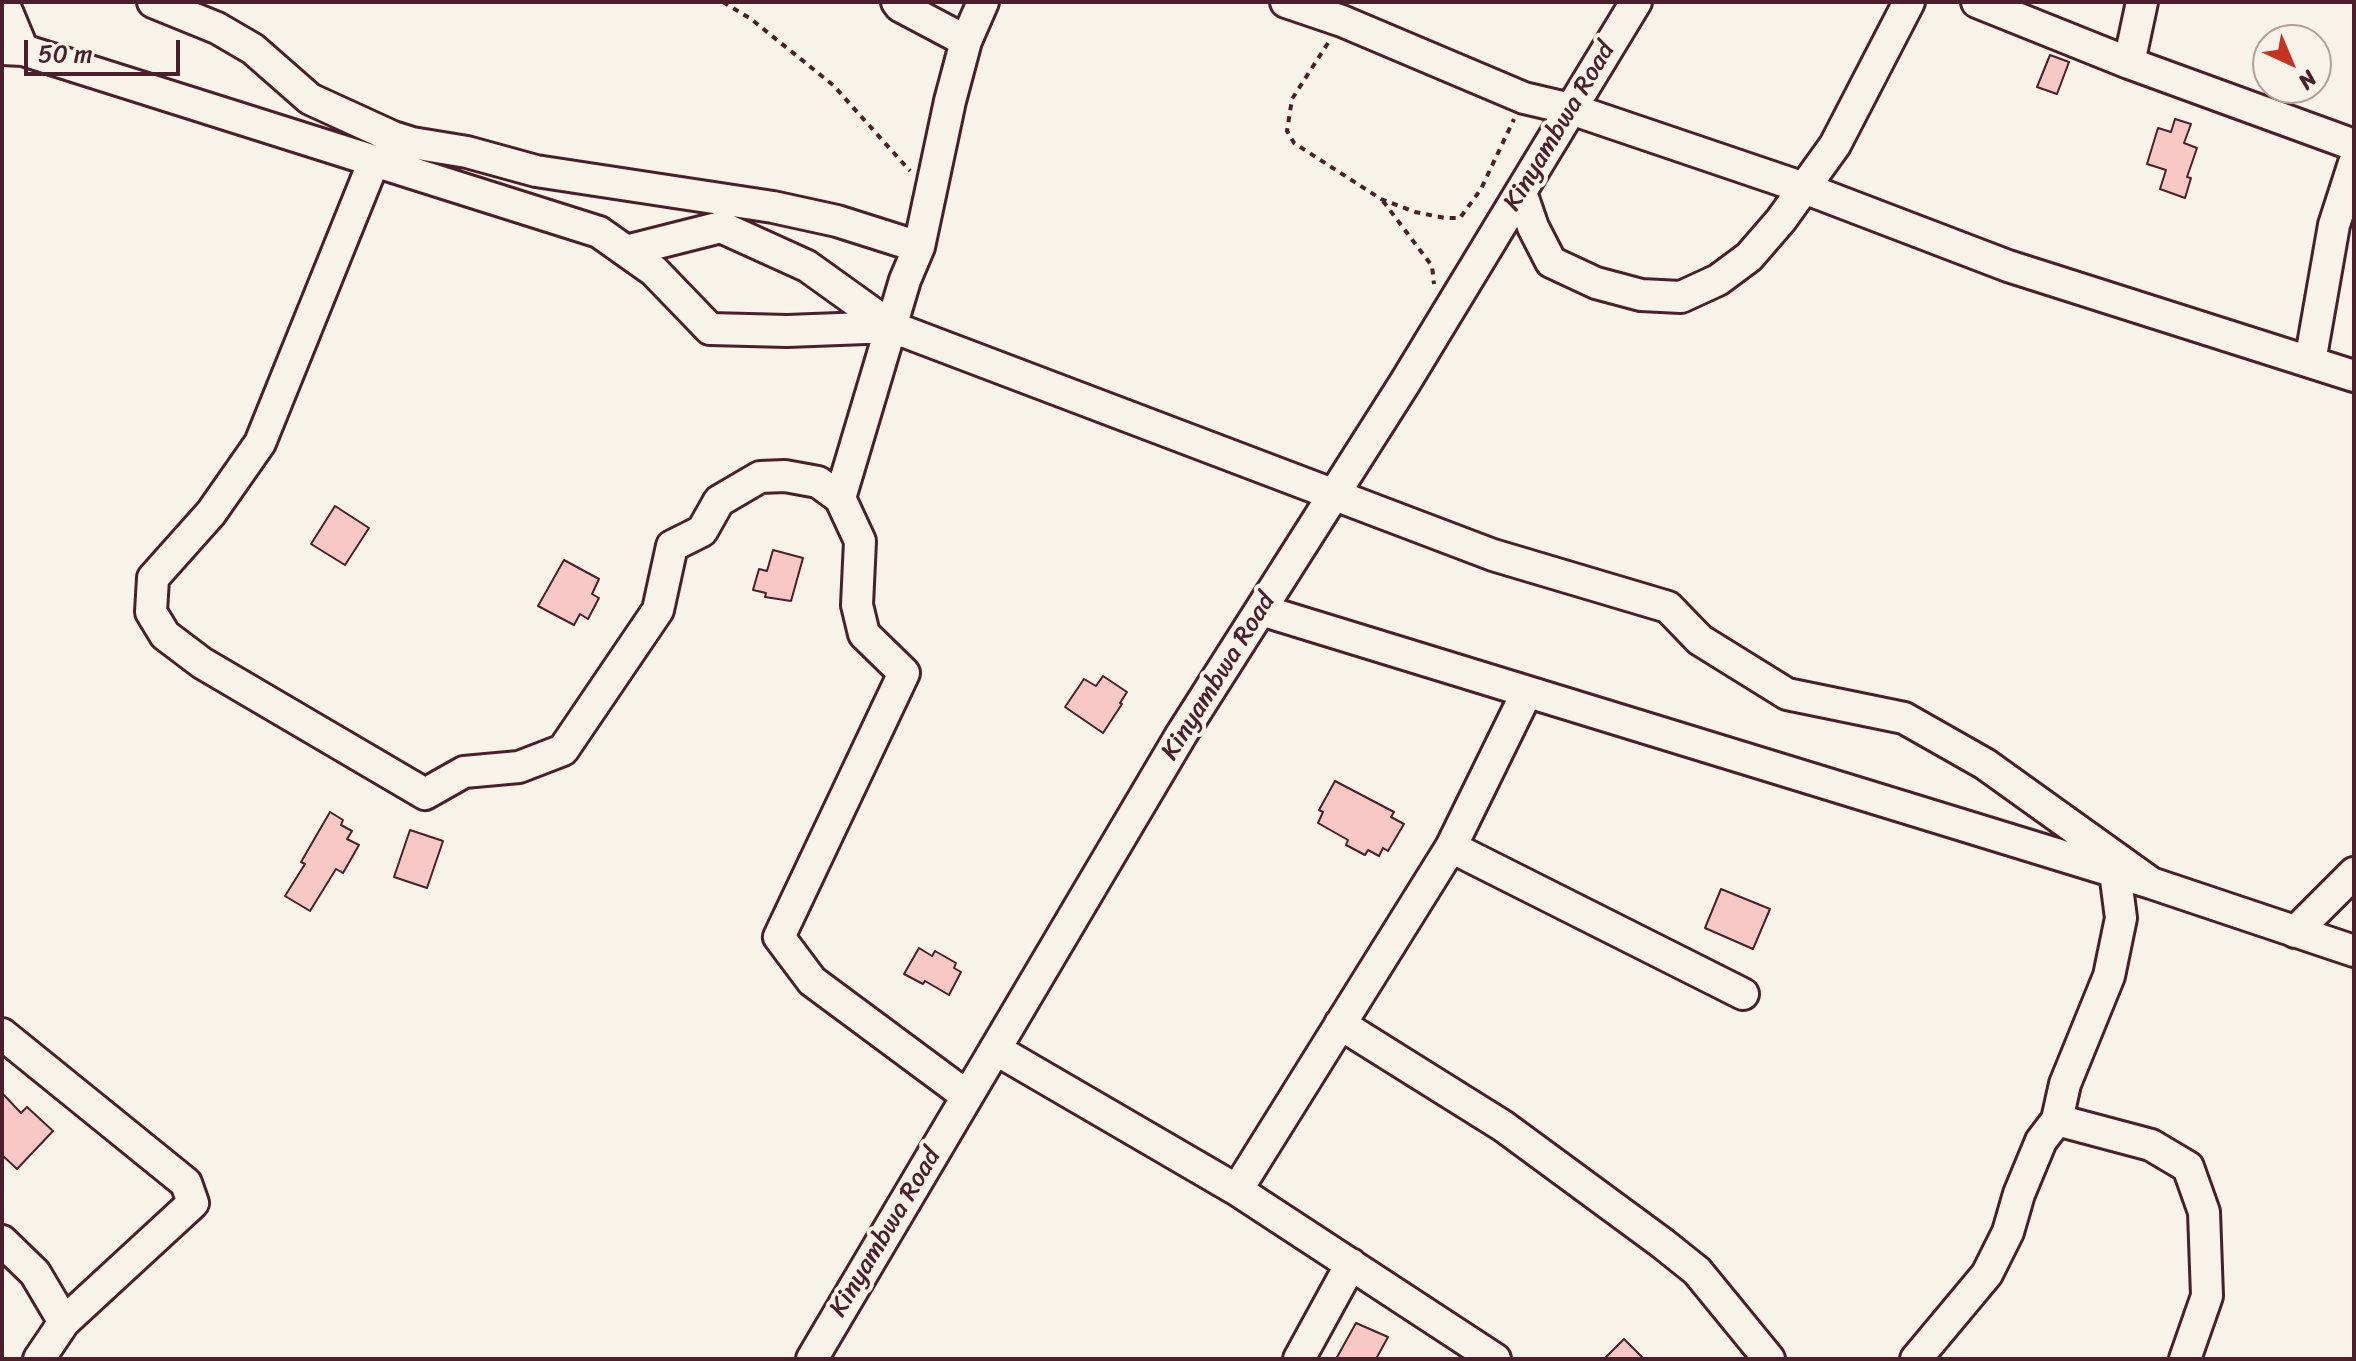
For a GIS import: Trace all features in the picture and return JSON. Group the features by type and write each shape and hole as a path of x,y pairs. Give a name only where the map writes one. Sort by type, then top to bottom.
{"street":[{"path":"3,2 13,49 599,232 654,271 710,329 787,331 892,327"},
{"path":"153,2 217,28 253,49 310,99 393,137 467,152 536,171 773,207 837,221 919,247"},
{"path":"897,2 966,41"},
{"path":"840,498 905,280 919,247 966,41 983,2"},
{"path":"1286,2 1342,21 1524,98 1571,109 1804,188 2008,266 2354,376"},
{"name":"Kinyambwa Road","path":"823,1355 967,1096 1181,735 1438,328 1636,2"},
{"path":"1521,192 1533,227 1551,262 1596,283 1641,295 1681,297 1718,280 1749,257 1781,220 1835,145 1909,2"},
{"path":"1977,2 2129,63 2354,145"},
{"path":"2129,63 2142,2"},
{"path":"374,161 260,443 211,513 153,578 151,612 165,635 202,663 425,794 464,772 519,767 563,750 658,610 672,546 702,531 719,501 760,477 785,476 818,482 840,498 860,541 857,605 864,634 904,673 779,937 812,981 967,1096"},
{"path":"2310,362 2334,225 2354,163"},
{"path":"626,251 721,227 807,266 892,327 1493,555 1668,607 1700,640 1787,694 1904,718 1985,764 2151,883"},
{"path":"1261,610 2151,883 2354,951"},
{"path":"1237,1190 1451,847 1527,692"},
{"path":"1451,847 1743,994"},
{"path":"1916,1359 1987,1274 2008,1232 2019,1194 2041,1141 2057,1120 2065,1084 2109,976 2121,918 2115,872"},
{"path":"2295,932 2354,873"},
{"path":"1340,1024 1503,1126 1662,1243 1697,1271 1769,1359"},
{"path":"2,1034 186,1183 193,1203 64,1322 39,1359"},
{"path":"995,1049 1237,1190 1495,1359"},
{"path":"2057,1120 2151,1145 2188,1167 2204,1212 2207,1296 2185,1359"},
{"path":"2,1241 35,1273 64,1322"},
{"path":"1299,1359 1351,1264"}],"path":[{"path":"723,2 751,19 833,85 930,194"},
{"path":"1342,21 1292,99 1287,131 1294,143 1381,199 1415,212 1460,218 1481,189 1524,98"},
{"path":"1381,199 1432,266 1438,328"}],"building":[{"path":"2050,55 2069,62 2057,94 2037,87"},
{"path":"2175,119 2191,124 2184,143 2197,148 2187,177 2191,178 2185,198 2160,189 2166,170 2147,164 2158,128 2171,132"},
{"path":"335,506 369,528 345,565 311,544"},
{"path":"773,550 803,558 791,601 765,597 766,593 753,590 759,569 767,571"},
{"path":"564,560 599,579 592,594 599,598 588,619 580,614 574,625 538,606"},
{"path":"1103,676 1127,692 1103,733 1065,707 1084,679 1096,686"},
{"path":"1335,781 1394,812 1391,817 1404,824 1388,851 1383,848 1379,856 1368,850 1365,855 1346,845 1348,840 1318,823 1323,812 1319,810"},
{"path":"330,812 343,820 341,825 352,831 347,839 359,845 343,873 336,869 310,911 285,896 305,864 301,862"},
{"path":"410,830 443,841 427,888 394,877"},
{"path":"1721,889 1770,909 1753,949 1705,928"},
{"path":"919,948 932,956 935,951 956,963 954,968 961,972 949,995 925,981 923,984 904,974"},
{"path":"2,1093 21,1113 27,1107 53,1131 17,1169 2,1155"},
{"path":"1356,1323 1388,1337 1376,1359 1336,1359"},
{"path":"1624,1339 1644,1359 1604,1359"}]}
